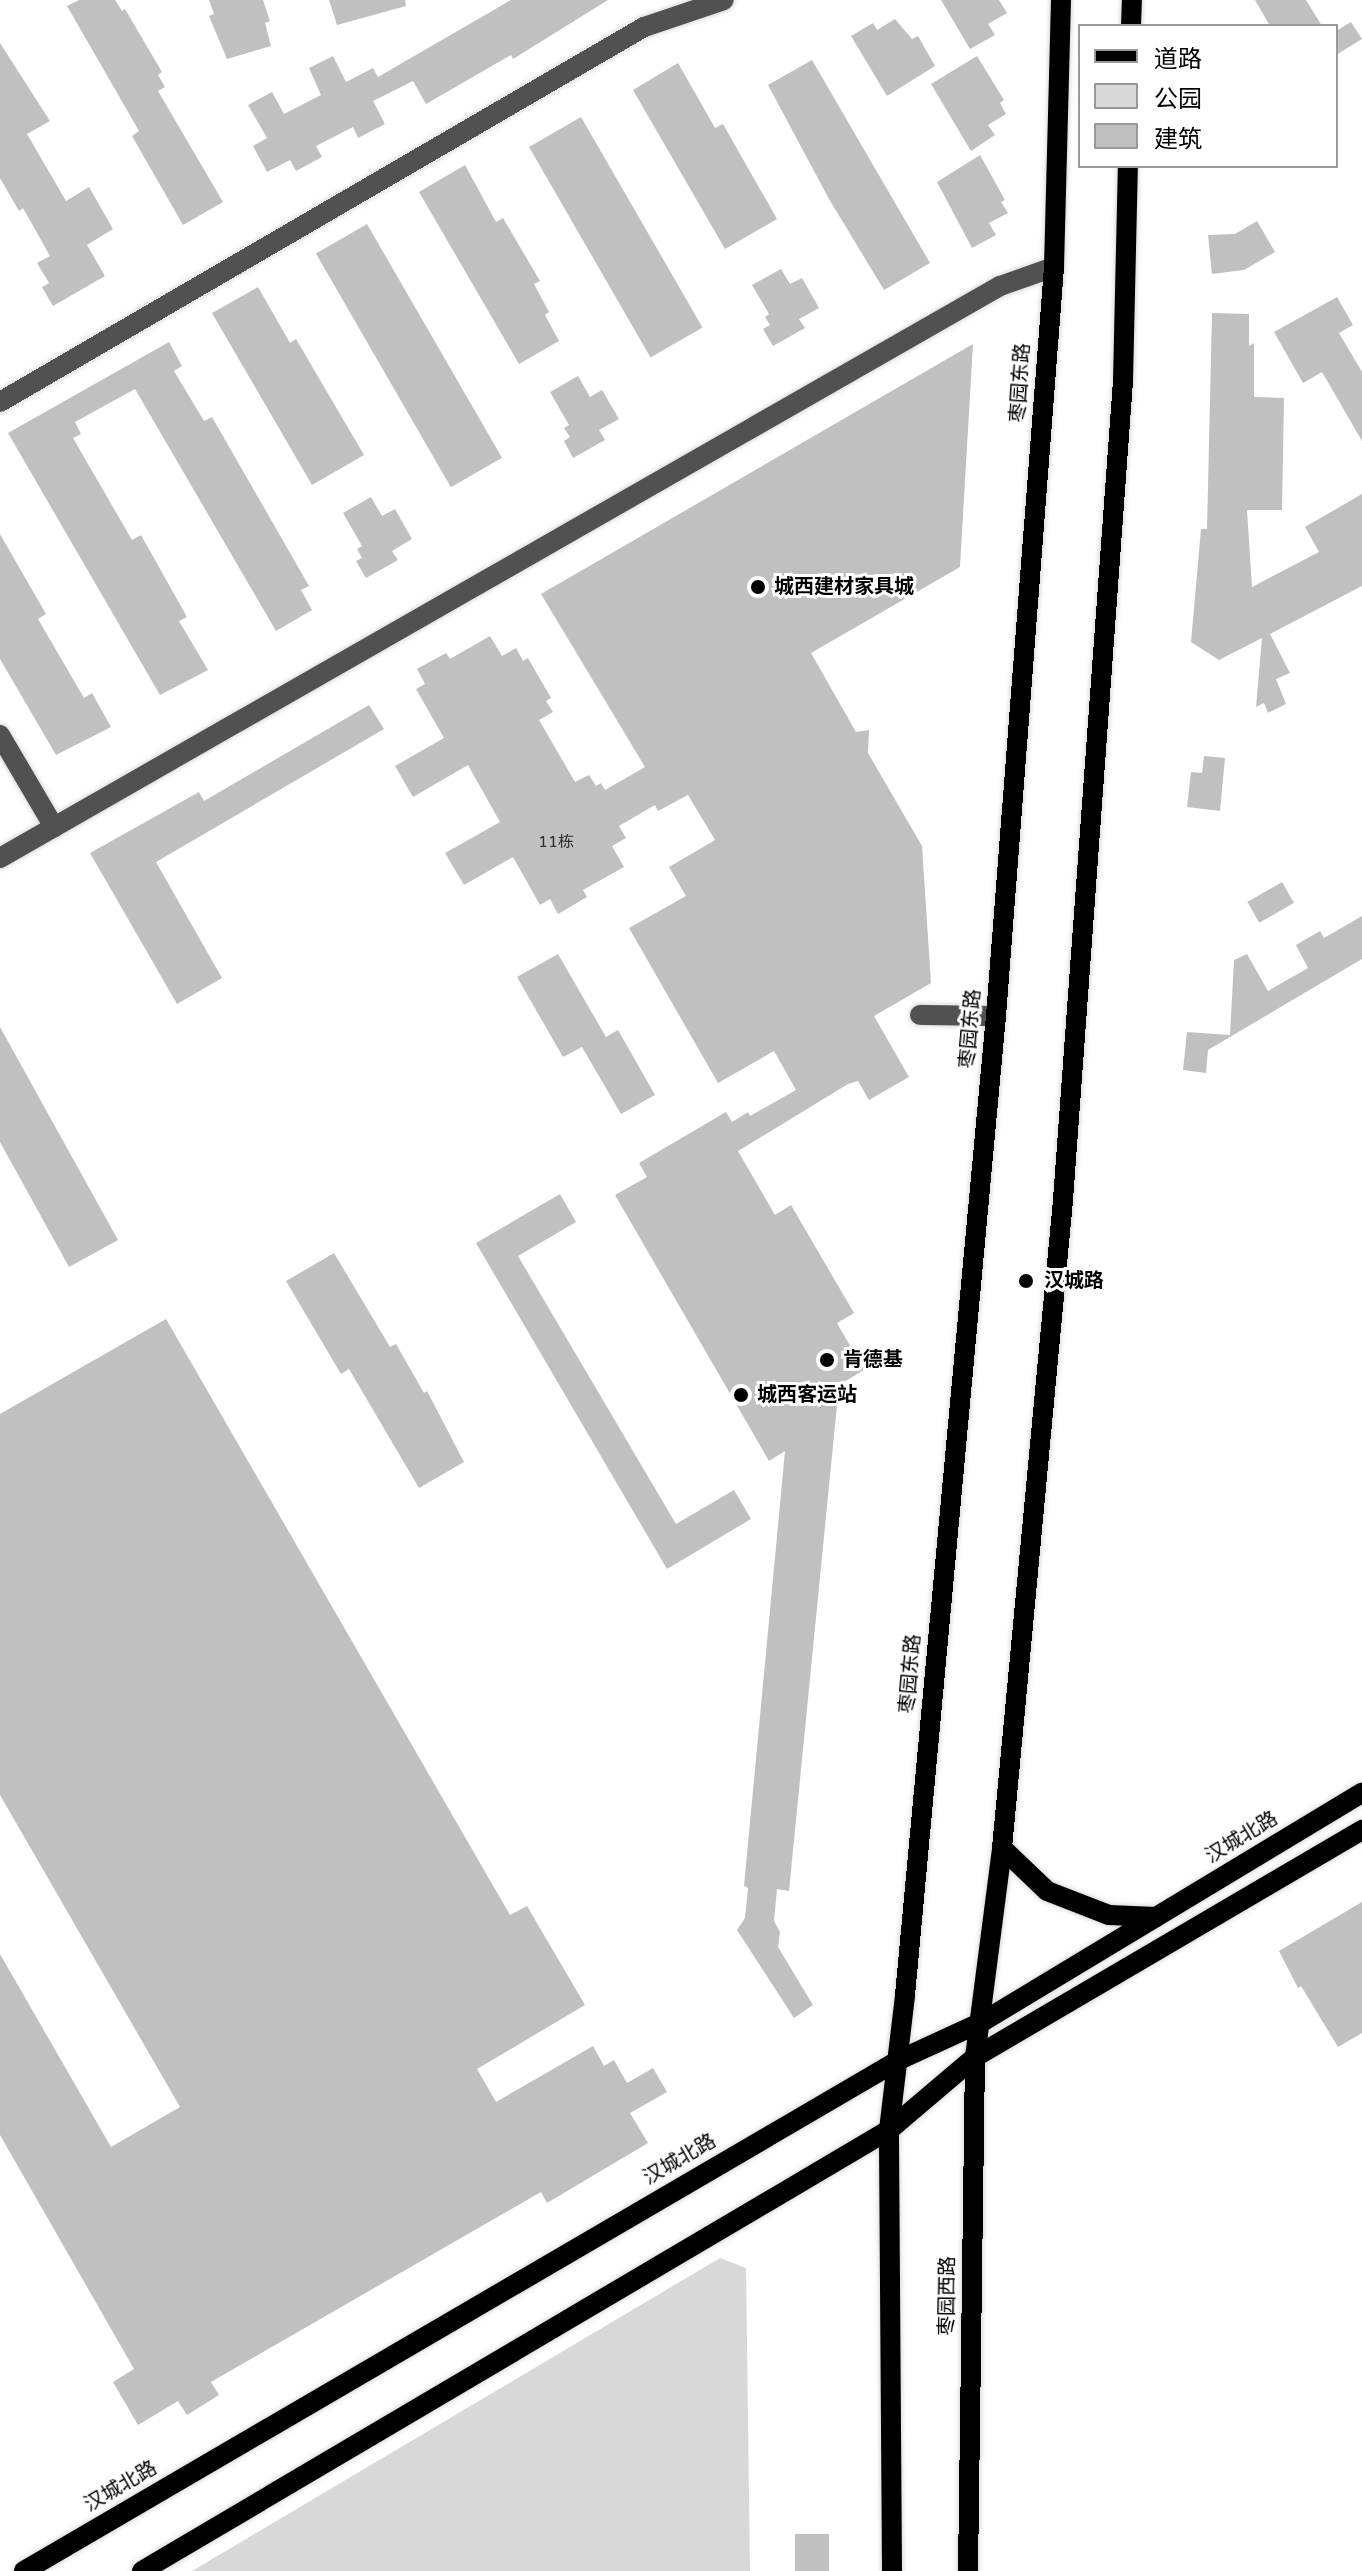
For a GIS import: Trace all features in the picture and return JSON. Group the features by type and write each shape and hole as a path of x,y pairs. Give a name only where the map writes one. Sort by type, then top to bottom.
{"main road":[{"name":"枣园东路","path":"899,2060 996,1016 1054,267 1061,0"},
{"path":"1131,24 1132,0"},
{"path":"982,2022 1002,1848 1080,987 1123,381 1128,168"},
{"name":"汉城北路","path":"24,2571 899,2060 982,2022 1362,1793"},
{"path":"142,2571 889,2130 975,2057 1362,1830"},
{"path":"1002,1848 1047,1891 1109,1915 1156,1917"},
{"name":"枣园西路","path":"968,2571 975,2057 982,2022"},
{"path":"892,2571 889,2130 899,2060"}],"street":[{"path":"0,402 644,27 724,0"},
{"path":"0,858 1000,286 1054,267"},
{"path":"0,735 54,827"},
{"path":"920,1015 996,1016"}],"green space":[{"path":"720,2258 746,2268 750,2571 192,2571"}],"building":[{"path":"79,0 115,0 122,11 125,9 162,72 158,75 165,87 158,91 223,202 183,225 132,136 139,131 67,6"},
{"path":"209,0 263,0 270,21 265,23 271,46 227,59 209,16 214,14"},
{"path":"329,0 405,0 406,6 337,25"},
{"path":"511,0 608,0 513,59 511,55 426,104 413,81 373,101 385,124 358,138 353,127 316,146 322,157 296,171 290,160 267,172 253,146 267,138 248,105 272,92 284,114 321,95 309,68 333,56 346,82 373,68 378,77"},
{"path":"941,0 999,0 1007,13 988,24 995,35 970,49"},
{"path":"1255,0 1306,0 1321,24 1269,24"},
{"path":"895,19 912,39 918,36 935,66 887,96 851,36 873,23 877,30"},
{"path":"1351,22 1362,39 1338,54 1338,30"},
{"path":"0,43 50,121 27,134 66,201 89,187 113,229 87,245 105,276 53,306 42,287 49,283 37,263 50,256 23,208 19,211 0,178"},
{"path":"977,56 1004,100 1000,103 1006,114 988,125 995,135 971,151 931,84"},
{"path":"812,60 930,263 884,290 829,199 768,85"},
{"path":"678,63 715,128 723,124 777,219 725,249 633,90"},
{"path":"581,117 702,327 651,357 529,147"},
{"path":"980,155 1005,200 1001,202 1008,213 989,223 996,235 972,248 937,182"},
{"path":"465,165 496,222 503,218 540,281 534,284 549,312 545,315 559,341 519,364 419,192"},
{"path":"1257,221 1275,252 1244,270 1212,274 1208,235 1235,234"},
{"path":"367,224 502,458 451,487 316,253"},
{"path":"781,269 790,284 802,278 819,308 799,319 805,328 773,346 763,329 770,325 765,317 769,314 752,285"},
{"path":"258,287 290,343 296,339 364,455 312,485 212,313"},
{"path":"1337,297 1353,325 1339,333 1362,372 1362,441 1322,372 1303,383 1274,332"},
{"path":"1212,313 1249,314 1249,346 1254,343 1254,397 1284,398 1282,510 1247,510 1252,587 1319,552 1305,527 1362,494 1362,586 1270,634 1290,673 1276,679 1286,704 1268,713 1264,703 1256,707 1262,638 1219,660 1191,642 1201,529 1207,529"},
{"path":"169,342 182,366 174,371 204,421 212,417 309,586 301,590 312,610 276,631 135,389 75,422 81,434 73,438 132,540 141,535 187,617 179,621 208,670 160,695 8,433"},
{"path":"973,344 960,567 811,653 856,732 869,730 868,753 922,846 931,983 874,1016 909,1077 869,1100 858,1081 848,1084 738,1151 775,1215 791,1205 854,1313 837,1323 864,1370 839,1385 789,1891 777,1889 774,1921 780,1932 778,1947 813,2005 794,2018 737,1930 745,1918 748,1888 744,1886 785,1451 769,1461 615,1195 647,1177 639,1163 726,1112 732,1122 748,1112 750,1116 796,1090 774,1051 718,1083 629,928 686,896 669,867 715,840 688,795 658,811 655,805 619,826 626,838 612,846 624,867 583,890 587,897 558,914 550,899 540,905 513,857 464,885 445,853 500,822 468,765 413,797 395,766 444,738 416,689 425,684 417,669 446,653 450,659 490,636 502,656 516,648 523,661 528,658 551,698 546,701 553,712 539,720 575,782 589,775 596,786 601,783 605,790 645,767 541,594"},
{"path":"578,376 590,397 602,390 619,419 599,430 605,440 573,458 564,441 570,437 564,428 569,425 550,392"},
{"path":"371,497 382,516 395,509 412,539 392,551 398,560 366,578 356,561 362,558 357,549 362,546 343,513"},
{"path":"0,534 46,614 38,619 84,698 92,693 111,727 56,755 0,659"},
{"path":"369,705 384,729 156,862 222,978 177,1004 90,853 199,792 204,801"},
{"path":"1204,756 1225,758 1220,811 1187,807 1191,772 1202,773"},
{"path":"1282,882 1294,903 1259,923 1247,902"},
{"path":"1362,916 1362,959 1208,1050 1206,1073 1183,1070 1187,1032 1230,1035 1234,960 1247,954 1268,991 1308,968 1296,945 1320,931 1324,938"},
{"path":"558,954 606,1037 618,1030 655,1095 621,1114 582,1047 563,1057 517,977"},
{"path":"0,1027 118,1240 69,1267 0,1142"},
{"path":"560,1194 576,1222 518,1256 676,1524 734,1490 751,1519 667,1569 476,1243"},
{"path":"334,1253 390,1347 396,1344 424,1393 427,1391 464,1462 419,1488 349,1369 341,1374 286,1281"},
{"path":"166,1319 510,1915 527,1906 585,2005 477,2069 496,2102 593,2046 604,2066 614,2060 627,2083 653,2068 667,2092 630,2113 648,2143 547,2203 541,2192 211,2382 219,2395 187,2415 178,2401 138,2425 113,2382 134,2369 0,2135 0,1954 111,2147 180,2107 0,1795 0,1414"},
{"path":"1362,1902 1362,2033 1338,2047 1301,1986 1298,1988 1279,1951"},
{"path":"795,2534 829,2534 829,2571 795,2571"}],"place":[{"name":"城西建材家具城","path":"758,587"},
{"name":"汉城路","path":"1026,1281"},
{"name":"肯德基","path":"827,1360"},
{"name":"城西客运站","path":"741,1395"}]}
